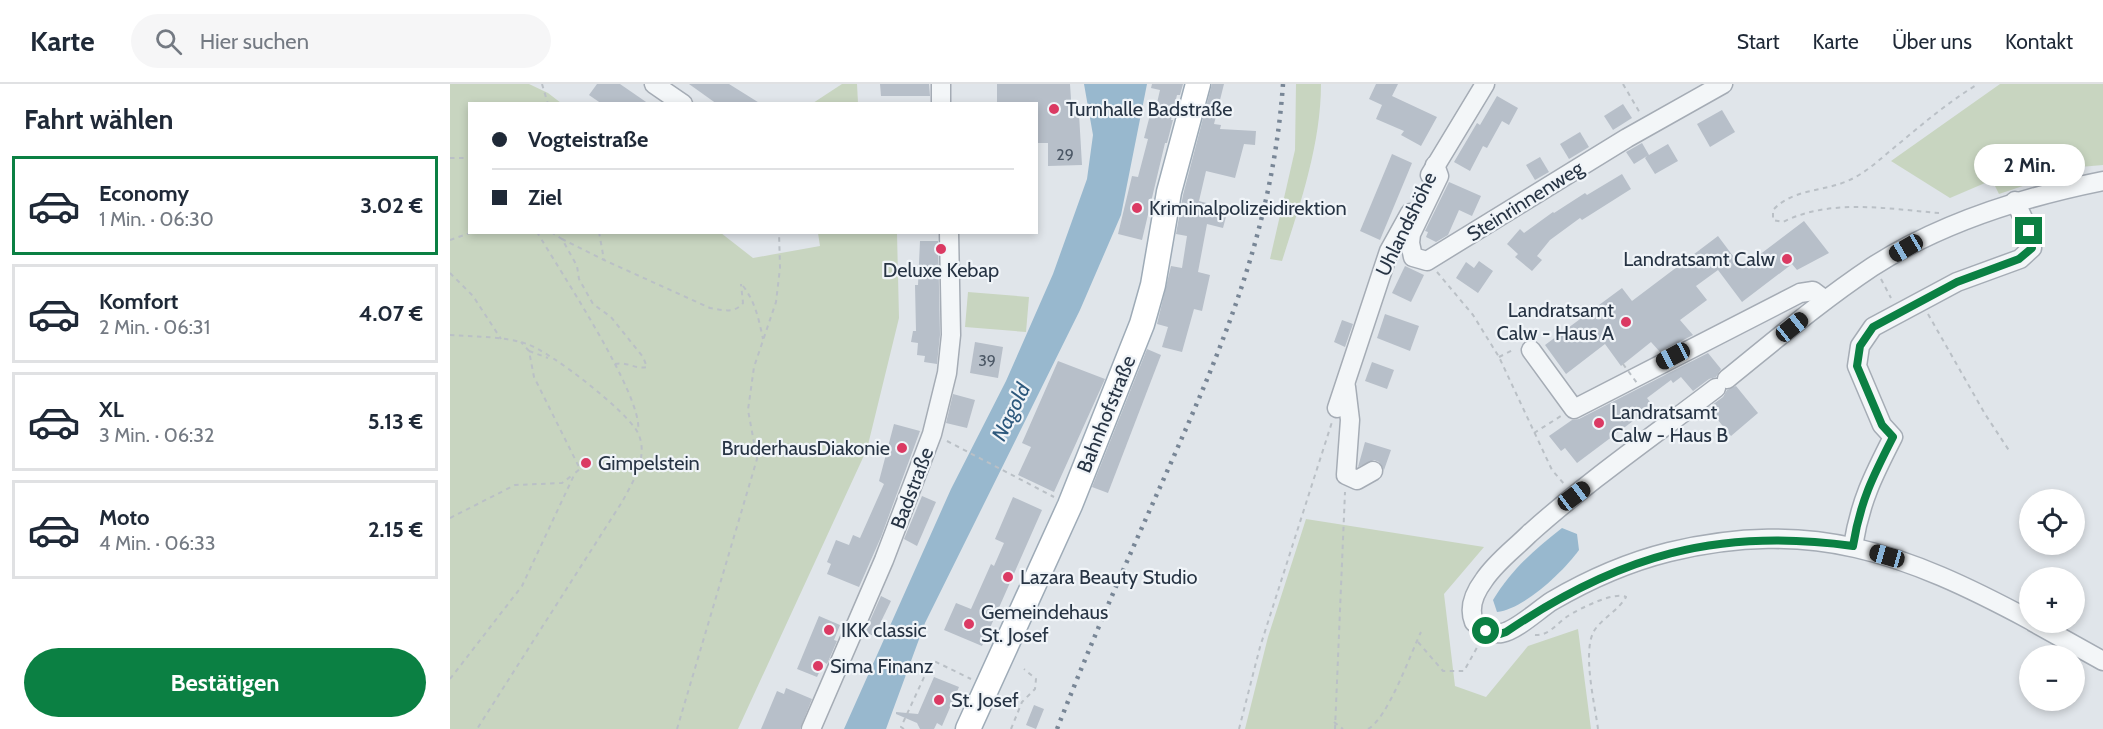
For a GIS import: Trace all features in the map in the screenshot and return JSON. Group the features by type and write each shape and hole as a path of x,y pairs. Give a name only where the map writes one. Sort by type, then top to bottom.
{"main road":[{"name":"Bahnhofstraße","path":"968,729 1070,505 1142,324 1154,285 1169,192 1198,84"}],"street":[{"path":"654,84 680,102"},
{"path":"940,84 941,102"},
{"name":"Uhlandshöhe","path":"1337,408 1389,250 1435,165 1485,84"},
{"name":"Steinrinnenweg","path":"1427,261 1627,138 1723,84"},
{"path":"1427,261 1413,257 1410,243 1411,234 1439,176 1435,165"},
{"path":"2019,615 1930,571 1853,546 1799,540 1761,539 1717,542 1667,553 1628,565 1584,584 1500,634 1486,631 1474,622 1471,609 1485,578 1499,562 1574,496 1722,384 1825,300 1874,266 1922,239 2015,201 2103,181"},
{"path":"1853,546 1858,515 1867,487 1893,437 1882,425 1857,366 1860,346 1873,327 1957,282 2019,259 2032,248 2029,231 2015,201"},
{"name":"Badstraße","path":"811,729 884,560 932,434 947,373 951,335 949,234"},
{"path":"1524,349 1574,409 1800,293 1813,291 1825,300"},
{"path":"1346,383 1350,420 1346,475 1357,480 1373,471"},
{"path":"2053,633 2103,661"}],"path":[{"path":"542,84 547,102"},
{"path":"1623,84 1641,115"},
{"path":"1951,227 1943,213 1856,207 1819,209 1783,222 1773,220 1773,210 1782,201 1798,194 1845,182 1868,169 1947,103 1978,84"},
{"path":"450,159 468,158"},
{"path":"450,240 468,234"},
{"path":"477,729 492,702 519,666 570,579 635,478 640,461 639,425 634,404 615,364 538,234"},
{"path":"553,234 604,260 710,308 728,311 739,308 743,303 741,284 749,293 763,339"},
{"path":"599,234 604,260"},
{"path":"677,729 757,459 748,410 754,367 776,302 780,268 779,234"},
{"path":"562,239 577,266 579,279 593,304 611,317 643,357 647,367 640,368 622,362 615,364"},
{"path":"1427,261 1473,315 1499,357 1552,470 1574,496"},
{"path":"450,273 473,296 501,339"},
{"path":"1882,281 1891,299 1898,300"},
{"path":"1933,320 1985,414 2010,452"},
{"path":"450,334 501,339 530,345 554,359 621,413 638,433"},
{"path":"521,342 529,351 554,359"},
{"path":"1499,357 1524,349"},
{"path":"450,518 515,485 562,483 580,469 534,377 529,351"},
{"path":"1623,364 1637,384"},
{"path":"1239,729 1260,647 1337,408"},
{"path":"1534,433 1553,421"},
{"path":"932,434 1070,505"},
{"path":"450,679 522,586 576,473"},
{"path":"1335,729 1346,475"},
{"path":"1537,635 1548,632 1568,616 1609,597 1622,595 1626,597 1601,621 1588,646 1598,729"},
{"path":"1417,642 1443,671 1464,671 1486,631"},
{"path":"1368,729 1373,726 1389,704 1421,632"},
{"path":"904,729 901,728 932,660 987,687"},
{"path":"1011,729 1022,702 1035,689 1036,680 1024,669"},
{"path":"1334,722 1342,729"}],"green space":[{"path":"450,84 529,84 548,93 560,102 468,102 468,234 722,234 753,258 820,246 818,234 897,234 899,318 867,449 738,729 450,729"},
{"path":"842,84 857,84 858,102 815,102"},
{"path":"1296,84 1321,84 1320,107 1308,174 1282,261 1270,259 1295,150"},
{"path":"2000,84 2103,84 2103,165 2080,167 1999,194 1992,180 1950,198 1891,161"},
{"path":"968,292 1029,297 1026,332 965,327"},
{"path":"1306,519 1484,547 1444,594 1455,686 1486,697 1528,646 1578,629 1591,729 1245,729 1268,637"}],"water":[{"name":"Nagold","path":"1084,84 1147,84 1121,215 1080,310 925,623 886,729 844,729 951,489 1006,381 1053,274 1087,179 1093,135"},
{"path":"1562,528 1577,534 1579,550 1563,569 1531,597 1497,612 1493,600 1508,579 1533,552"}],"building":[{"path":"597,84 620,84 646,102 599,102 589,95"},
{"path":"689,84 729,84 758,102 714,102"},
{"path":"880,84 929,84 930,96 881,96"},
{"name":"Turnhalle Badstraße","path":"997,84 1070,84 1072,114 1079,114 1082,165 1048,166 1048,143 1038,143 1038,102 997,102"},
{"path":"1152,84 1183,84 1180,95 1177,95 1171,120 1173,120 1167,143 1165,143 1142,240 1118,234 1132,176 1138,177 1148,139 1144,138 1150,115 1154,116 1160,90 1151,88"},
{"path":"1212,84 1224,84 1214,124 1221,125 1220,129 1256,131 1255,145 1244,144 1235,178 1206,171 1199,201 1228,209 1223,228 1207,224 1198,272 1210,275 1202,311 1194,309 1182,352 1162,347 1168,327 1157,324 1171,266 1182,268 1187,236 1176,234 1183,195"},
{"path":"1376,84 1398,84 1392,96 1437,117 1421,146 1401,135 1404,131 1376,119 1382,105 1369,99"},
{"path":"1497,96 1518,108 1509,125 1502,121 1487,148 1483,146 1470,171 1454,162 1477,123 1480,125"},
{"path":"1623,104 1632,118 1613,130 1604,116"},
{"path":"1722,110 1735,132 1710,147 1697,124"},
{"path":"1580,132 1589,147 1569,159 1560,144"},
{"path":"1642,143 1649,155 1668,144 1678,161 1655,174 1645,158 1647,156 1634,164 1626,152"},
{"path":"1392,154 1412,163 1380,240 1360,231"},
{"path":"1540,157 1549,172 1535,180 1526,165"},
{"path":"1622,174 1631,189 1582,220 1580,218 1550,240 1537,256 1542,260 1532,271 1515,257 1518,254 1507,244 1520,229 1524,233 1553,212"},
{"path":"1449,182 1481,196 1472,216 1459,210 1448,235 1436,242 1426,237 1428,232 1425,231"},
{"name":"Landratsamt Calw - Haus A","path":"1804,221 1829,253 1797,270 1792,264 1742,302 1718,270 1696,286 1707,300 1680,320 1693,335 1660,352 1651,342 1621,366 1605,344 1566,374 1545,345 1622,288 1632,301 1718,236 1742,268"},
{"path":"920,241 938,241 940,335 937,364 924,362 925,356 917,355 918,343 911,342 913,331 916,331 915,285 918,285"},
{"path":"1479,261 1493,271 1478,293 1456,278 1466,262 1474,268"},
{"path":"1405,266 1424,275 1411,302 1392,293"},
{"path":"1385,314 1419,326 1410,351 1377,338"},
{"path":"1342,320 1353,324 1345,347 1334,342"},
{"path":"975,342 1003,347 998,378 970,373"},
{"path":"1147,349 1161,355 1108,493 1092,487"},
{"name":"Landratsamt Calw - Haus B","path":"1708,353 1721,369 1716,377 1709,379 1693,391 1681,377 1673,383 1671,380 1647,398 1653,406 1577,463 1565,448 1561,451 1549,436 1572,420 1579,419"},
{"path":"1058,361 1105,379 1054,492 1018,475 1031,447 1022,443"},
{"path":"1372,362 1394,370 1387,389 1365,381"},
{"path":"1736,386 1758,413 1731,436 1708,408 1723,397 1727,390"},
{"path":"953,394 975,400 967,428 946,423"},
{"path":"894,424 920,431 881,537 859,587 827,574 831,564 827,562 836,540 849,545 853,535 860,538 884,484 879,481"},
{"path":"1365,442 1391,450 1384,470 1379,462 1374,460 1358,467"},
{"path":"922,496 936,502 917,546 904,539"},
{"path":"1013,497 1042,510 982,646 944,630 956,603 971,609 991,564 994,566 1004,543 995,539"},
{"path":"881,596 891,601 874,636 865,632"},
{"path":"819,616 840,625 834,640 837,641 827,664 824,662 817,677 797,669"},
{"name":"St. Josef","path":"934,677 959,687 942,726 937,723 934,729 920,729 917,723 896,712 918,714"},
{"path":"786,688 812,699 800,729 761,729 777,691 784,694"},
{"path":"1034,705 1044,709 1036,729 1026,725"}],"railway":[{"path":"1057,729 1108,605 1212,368 1232,314 1265,204 1276,145 1283,84"}],"place":[{"name":"Turnhalle Badstraße","path":"1054,109"},
{"name":"Kriminalpolizeidirektion","path":"1137,208"},
{"name":"Deluxe Kebap","path":"941,249"},
{"name":"Landratsamt Calw","path":"1787,259"},
{"name":"Landratsamt Calw - Haus A","path":"1626,322"},
{"name":"Landratsamt Calw - Haus B","path":"1599,423"},
{"name":"BruderhausDiakonie","path":"902,448"},
{"name":"Gimpelstein","path":"586,463"},
{"name":"Lazara Beauty Studio","path":"1008,577"},
{"name":"Gemeindehaus St. Josef","path":"969,624"},
{"name":"IKK classic","path":"829,630"},
{"name":"Sima Finanz","path":"818,666"},
{"name":"St. Josef","path":"939,700"}],"route":[{"path":"1486,631 1500,634 1506,632 1584,584 1628,565 1667,553 1717,542 1761,539 1799,540 1853,546 1858,515 1867,487 1893,437 1882,425 1857,366 1860,346 1873,327 1957,282 2019,259 2032,248 2029,231"}]}
